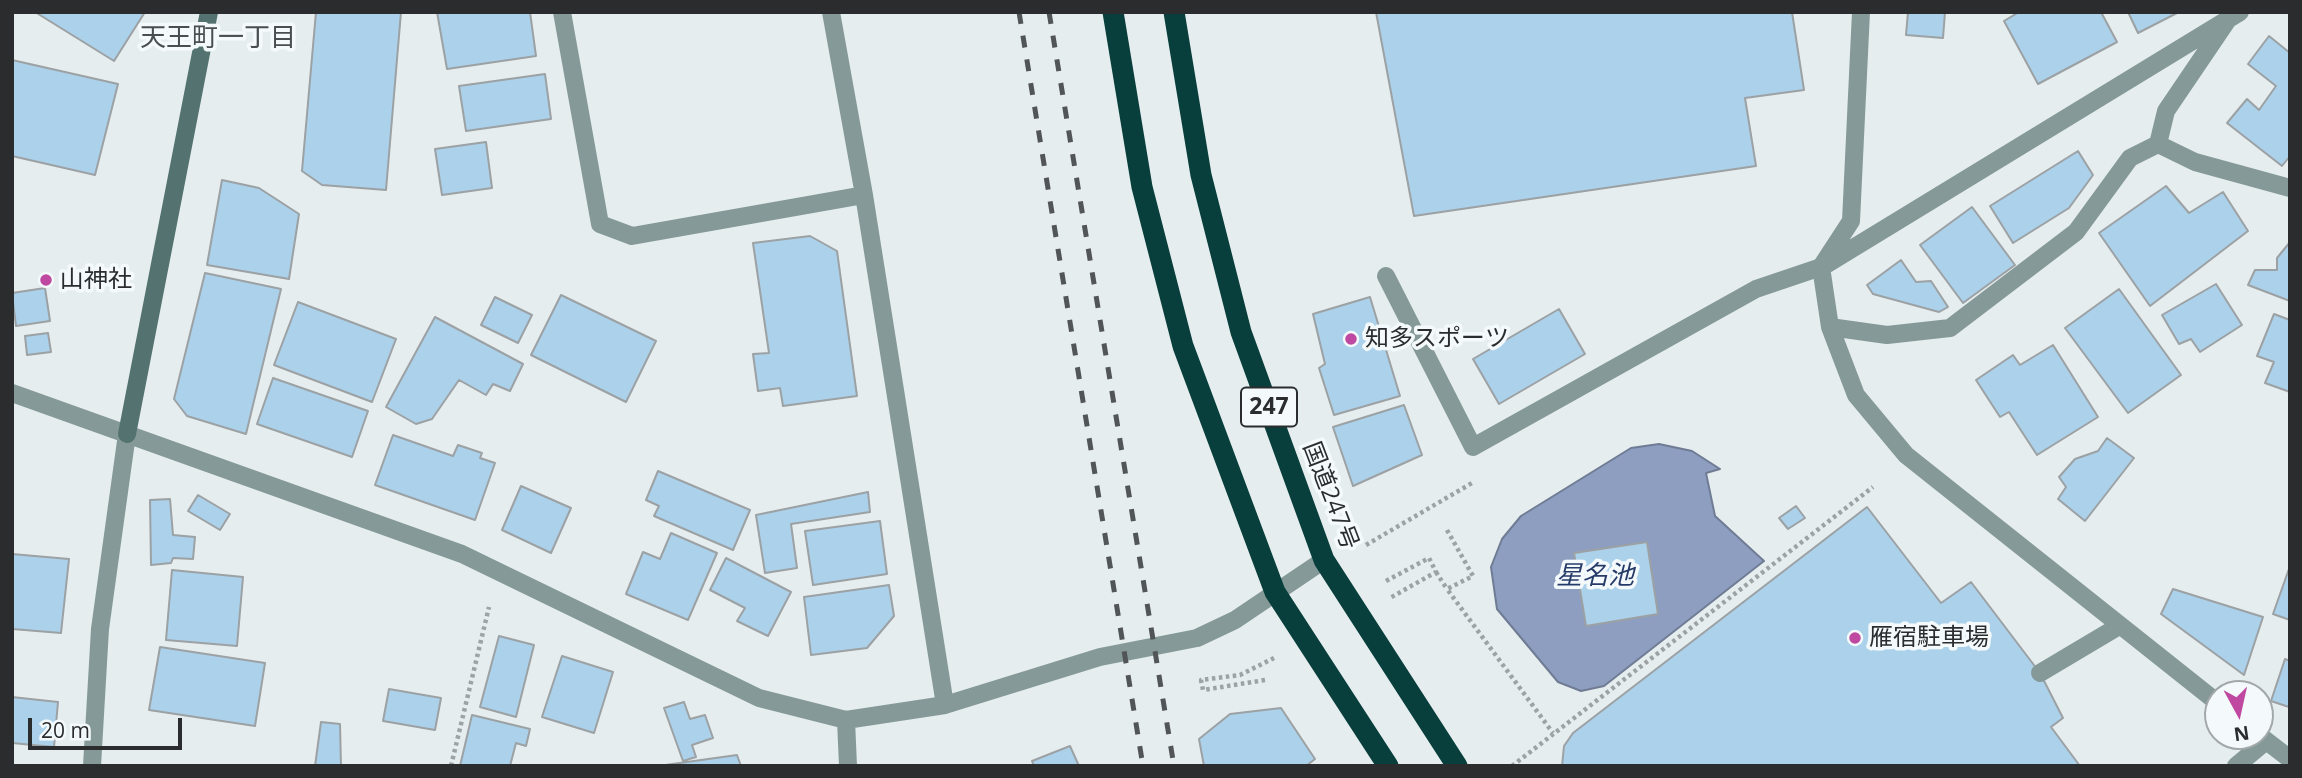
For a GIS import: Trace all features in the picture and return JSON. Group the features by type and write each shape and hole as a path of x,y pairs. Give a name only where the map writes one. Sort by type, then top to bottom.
{"highway":[{"name":"247","path":"1113,12 1142,187 1183,346 1275,592 1388,766"},
{"name":"国道247号","path":"1174,12 1202,175 1241,332 1324,560 1457,766"}],"street":[{"path":"92,766 100,629 127,434 209,12"},
{"path":"562,12 600,224 632,236 864,195"},
{"path":"831,12 864,195 945,705"},
{"path":"1861,12 1851,221 1821,267 1830,327 1856,395 1906,455 2204,692"},
{"path":"1386,276 1472,447 1756,289 1821,267 2234,17"},
{"path":"1830,327 1887,335 1950,328 2076,232 2130,158 2158,144 2166,111 2234,17"},
{"path":"2158,144 2195,162 2290,188"},
{"path":"12,393 462,554 498,569 759,698 846,720 945,705 1100,657 1197,638 1236,620 1324,560"},
{"path":"2040,673 2119,626"},
{"path":"846,720 848,766"},
{"path":"2274,747 2290,759"},
{"path":"2236,766 2252,750"}],"path":[{"path":"1512,766 1873,487"},
{"path":"1447,530 1473,576 1447,589"},
{"path":"1386,581 1429,558 1447,589 1553,733"},
{"path":"451,766 498,569"},
{"path":"1405,590 1437,572"},
{"path":"1240,675 1201,680 1203,690 1265,680"}],"water":[{"name":"星名池","path":"1659,444 1692,451 1720,469 1706,473 1715,516 1764,561 1604,686 1581,691 1558,682 1497,609 1491,567 1502,539 1521,516 1631,448"}],"building":[{"path":"35,12 145,12 114,61"},
{"path":"316,12 401,12 386,190 322,185 302,171"},
{"path":"437,12 530,12 536,56 447,69"},
{"path":"1376,12 1792,12 1804,90 1745,98 1756,166 1414,216"},
{"path":"1908,12 1945,12 1943,38 1906,35"},
{"path":"2019,12 2101,12 2117,42 2038,84 2004,21"},
{"path":"2128,12 2179,12 2138,33"},
{"path":"2269,36 2290,53 2290,156 2282,166 2227,123 2247,99 2259,110 2276,86 2248,64"},
{"path":"12,60 118,84 95,175 12,156"},
{"path":"545,74 551,119 466,131 459,86"},
{"path":"486,142 492,188 442,195 435,149"},
{"path":"2078,151 2093,175 2069,208 2013,243 1990,206"},
{"path":"222,180 259,188 299,214 289,279 207,265"},
{"path":"2166,186 2189,213 2223,192 2248,231 2150,306 2099,233"},
{"path":"1972,207 2015,265 1963,303 1920,245"},
{"path":"810,236 837,251 857,396 783,406 780,388 758,391 753,354 769,353 753,243"},
{"path":"2290,242 2290,301 2248,285 2255,270 2277,270 2277,258"},
{"path":"1901,260 1916,282 1931,281 1948,307 1939,312 1873,294 1867,285"},
{"path":"205,273 281,289 246,434 187,416 174,399"},
{"path":"2216,284 2242,325 2200,352 2191,339 2179,344 2162,315"},
{"path":"45,288 50,321 16,326 12,293"},
{"path":"2119,289 2181,375 2128,413 2065,328"},
{"path":"561,295 656,341 626,402 531,355"},
{"path":"495,297 532,315 518,343 481,325"},
{"name":"知多スポーツ","path":"1370,297 1400,396 1334,415 1319,368 1325,364 1313,314"},
{"path":"298,302 396,339 372,402 274,365"},
{"path":"1559,309 1585,354 1499,404 1473,359"},
{"path":"2274,314 2290,320 2290,392 2265,383 2274,362 2257,356"},
{"path":"435,317 523,364 510,391 493,384 486,395 459,380 432,419 416,424 386,407"},
{"path":"48,333 51,352 27,355 25,336"},
{"path":"2053,345 2098,417 2037,455 2009,412 2000,417 1976,380 2013,355 2020,365"},
{"path":"273,378 368,411 352,457 257,424"},
{"path":"1404,405 1422,455 1353,486 1333,427"},
{"path":"393,435 453,456 458,445 482,453 480,458 495,463 475,520 375,485"},
{"path":"2107,438 2134,458 2085,521 2058,499 2066,487 2059,477 2075,459 2098,451"},
{"path":"658,471 750,510 733,550 654,516 659,506 646,500"},
{"path":"521,486 571,508 551,553 502,530"},
{"path":"868,492 870,512 791,524 797,568 765,573 756,515"},
{"path":"198,495 230,514 220,530 188,511"},
{"path":"170,499 173,535 195,537 193,559 173,558 171,563 151,565 150,500"},
{"path":"1796,506 1805,518 1788,529 1779,518"},
{"name":"雁宿駐車場","path":"1867,507 1941,603 1971,582 2040,673 2063,718 2051,727 2080,766 1562,766 1564,746 1573,733"},
{"path":"880,521 887,574 813,585 805,531"},
{"path":"671,533 717,553 688,620 626,594 643,552 660,559"},
{"path":"1647,542 1658,614 1586,626 1574,553"},
{"path":"12,554 69,559 61,633 12,629"},
{"path":"726,558 791,592 768,636 737,621 745,608 710,590"},
{"path":"2290,566 2290,620 2273,614"},
{"path":"172,570 243,577 237,646 166,640"},
{"path":"889,585 894,616 867,648 811,655 804,597"},
{"path":"2173,589 2263,617 2244,675 2161,614"},
{"path":"499,636 534,645 516,717 480,707"},
{"path":"160,647 265,663 255,726 149,710"},
{"path":"562,656 613,672 594,733 542,717"},
{"path":"2285,659 2290,661 2289,707 2274,702 2274,692"},
{"path":"389,689 441,698 435,730 383,721"},
{"path":"12,697 58,702 54,747 12,743"},
{"path":"684,702 690,719 705,715 713,738 692,745 696,757 683,761 664,708"},
{"path":"1281,708 1315,759 1306,766 1204,766 1199,739 1230,714"},
{"path":"472,715 530,729 526,746 516,743 510,766 460,766"},
{"path":"321,722 340,724 341,766 315,766"},
{"path":"1070,746 1079,766 1034,766 1032,761"},
{"path":"737,755 741,766 658,766"}],"railway":[{"path":"1019,12 1143,766"},
{"path":"1049,12 1174,766"}],"place":[{"name":"山神社","path":"46,280"},
{"name":"知多スポーツ","path":"1351,339"},
{"name":"雁宿駐車場","path":"1855,638"}],"district":[{"name":"天王町一丁目","path":"218,39"}]}
